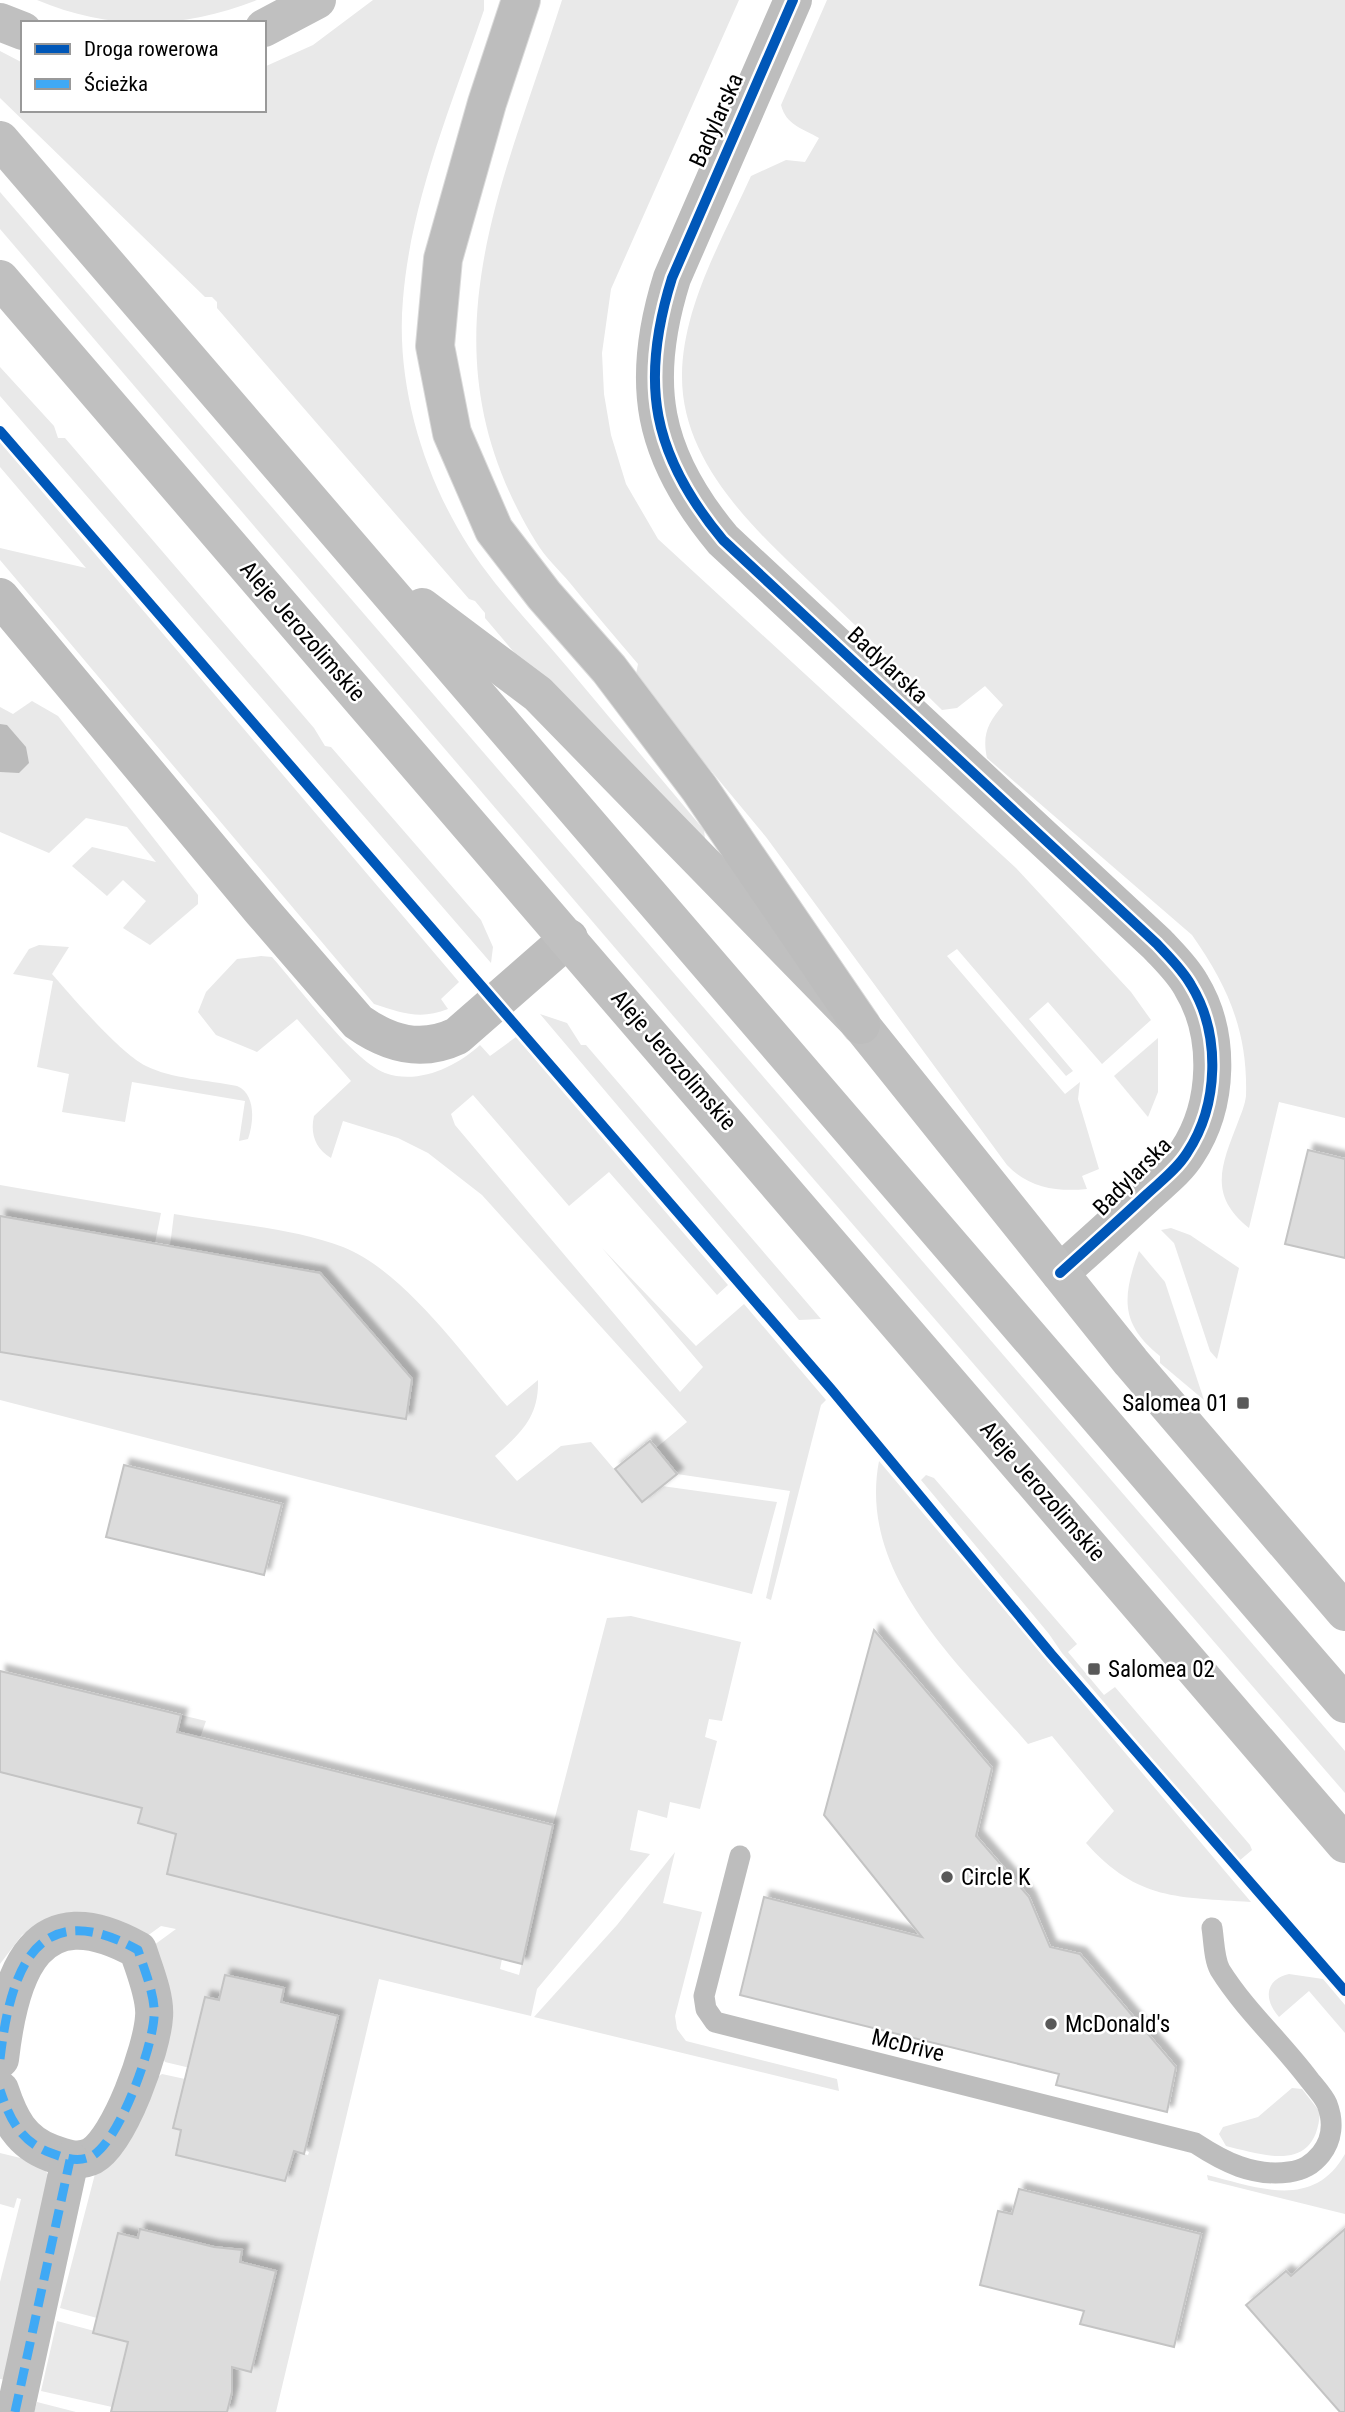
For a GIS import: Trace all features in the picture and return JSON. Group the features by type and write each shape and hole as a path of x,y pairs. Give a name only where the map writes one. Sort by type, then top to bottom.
{"main road":[{"path":"266,26 317,0"},
{"path":"0,22 21,30"},
{"path":"0,140 1345,1704"},
{"name":"Aleje Jerozolimskie","path":"0,279 1345,1844"},
{"path":"364,564 538,694 861,1025 1131,1362 1345,1612"}],"street":[{"path":"520,0 487,103 443,259 435,346 452,433 494,530 544,595 609,669 699,788 861,1025"},
{"name":"Badylarska","path":"793,0 672,278 662,309 654,356 658,424 684,488 723,540 1157,944 1180,968 1200,1003 1211,1045 1212,1067 1208,1105 1195,1139 1178,1165 1060,1273"},
{"path":"0,597 358,1022 379,1035 412,1045 441,1043 457,1036 569,938"},
{"path":"0,2059 4,2030 30,1953 52,1933 79,1928 111,1935 138,1950 155,2015 137,2084 112,2133 92,2155 70,2160 34,2147 10,2122 0,2091"},
{"path":"15,2412 70,2160"}],"lane":[{"name":"McDrive","path":"740,1856 704,1996 706,2009 715,2022 1195,2143 1223,2161 1252,2171 1274,2174 1299,2170 1314,2163 1329,2144 1332,2126 1326,2103 1292,2056 1247,2008 1218,1967 1213,1928"}],"shaded area":[{"path":"37,0 257,0 230,10 175,21 119,21 64,10"},
{"path":"373,0 484,0 484,10 434,153 407,262 403,299 403,358 413,417 421,446 443,501 481,565 704,830 705,839 572,721 485,618 485,613 475,601 469,599 217,308 217,302 212,297 205,297 0,98 0,51 21,62 21,112 266,112 266,66 313,45"},
{"path":"562,0 739,0 611,289 602,353 604,394 611,435 626,484 658,539 1016,868 1131,992 1151,1020 1102,1064 1048,1002 1029,1019 1073,1071 1066,1076 957,949 947,956 1065,1094 1080,1082 1078,1099 1099,1169 1082,1176 1087,1189 1044,1187 1025,1179 1007,1165 766,837 635,679 638,664 540,548 501,471 482,403 476,337 482,271 496,205"},
{"path":"827,0 1345,0 1345,1118 1279,1102 1249,1228 1227,1203 1222,1178 1223,1165 1245,1099 1246,1073 1239,1030 1225,991 1192,935 987,758 985,742 988,729 1003,705 985,686 957,708 942,710 757,529 712,473 696,443 686,410 682,375 689,323 706,272 751,176 786,160 805,162 819,138 791,122 781,105"},
{"path":"0,192 1345,1751 1345,1793 740,1094 0,229"},
{"path":"0,367 54,426 58,438 65,438 314,728 325,746 331,747 481,920 493,947 491,963 0,396"},
{"path":"0,442 459,982 441,999 448,1009 420,1015 374,1004 0,560 0,548 86,568 0,467"},
{"path":"32,701 58,716 198,895 198,904 150,945 123,928 146,901 123,880 107,896 72,866 92,847 156,862 127,827 86,818 49,853 0,832 0,707 13,714"},
{"path":"0,724 7,725 26,747 29,763 19,773 0,772"},
{"path":"39,945 69,947 52,974 97,1024 135,1059 167,1074 237,1086 243,1090 248,1095 252,1109 248,1139 239,1141 245,1101 132,1082 125,1122 62,1112 69,1074 37,1067 53,981 13,974 29,949"},
{"path":"272,957 357,1054 385,1073 410,1077 436,1072 460,1060 480,1045 490,1056 516,1037 728,1285 717,1295 609,1172 569,1206 473,1095 451,1114 455,1125 680,1392 703,1367 602,1248 696,1346 744,1304 826,1400 821,1405 771,1600 766,1598 790,1491 677,1474 656,1448 687,1422 482,1195 428,1153 398,1138 343,1121 331,1158 321,1150 313,1134 314,1116 351,1081 297,1019 257,1052 216,1035 198,1012 206,992 237,959"},
{"path":"540,1014 567,1023 581,1045 586,1045 821,1319 799,1320"},
{"path":"1158,1038 1158,1092 1148,1117 1114,1076"},
{"path":"0,1185 161,1213 155,1243 0,1216"},
{"path":"174,1214 281,1230 343,1247 366,1259 410,1295 507,1406 538,1380 538,1393 527,1423 495,1456 517,1481 561,1446 591,1442 642,1502 662,1486 777,1502 752,1594 0,1400 0,1352 405,1419 412,1379 320,1273 170,1246"},
{"path":"1171,1228 1190,1235 1239,1268 1217,1359 1210,1351 1174,1243 1161,1230"},
{"path":"1139,1251 1165,1282 1204,1400 1160,1363 1160,1356 1137,1333 1131,1321 1128,1309 1129,1282"},
{"path":"879,1461 1251,1902 1180,1896 1142,1886 1123,1876 1086,1843 1114,1811 1052,1736 1028,1744 973,1683 920,1616 899,1580 884,1543 876,1503"},
{"path":"926,1475 934,1478 1077,1644 1068,1652 1104,1695 1115,1687 1250,1845 1252,1850 1239,1861 1062,1653 921,1480"},
{"path":"631,1616 741,1642 722,1721 709,1719 705,1737 717,1741 700,1809 670,1802 667,1818 638,1810 630,1850 650,1854 537,1989 531,2016 379,1979 276,2412 227,2412 232,2397 223,2394 229,2367 250,2372 276,2271 240,2262 242,2250 239,2253 141,2229 138,2238 119,2233 97,2318 60,2308 95,2174 155,2079 162,2074 185,2079 173,2128 187,2132 177,2155 285,2181 282,2177 289,2150 308,2155 309,2152 305,2150 281,2002 283,1988 225,1975 219,2000 205,1997 194,2043 207,2072 165,2062 161,2054 150,1948 176,1929 161,1926 143,1939 36,1926 22,1935 0,1964 0,1772 142,1808 138,1823 153,1828 181,1715 206,1721 200,1738 502,1959 500,1969 519,1975 553,1825 607,1618"},
{"path":"675,1852 663,1903 702,1912 675,2016 677,2029 686,2041 837,2079 839,2091 534,2017 617,1925"},
{"path":"1289,1974 1323,1979 1345,2005 1345,2033 1309,1991 1279,2017 1271,2004 1269,1991 1275,1981"},
{"path":"1292,2088 1302,2089 1320,2112 1316,2131 1309,2144 1299,2152 1287,2156 1273,2156 1226,2146 1219,2134 1223,2127 1258,2117"},
{"path":"0,2153 41,2163 50,2178 7,2380 0,2379 0,2282 21,2199 17,2198 14,2208 0,2204"},
{"path":"1345,2154 1345,2214 1208,2180 1207,2175 1264,2189 1300,2189 1317,2183 1332,2172"},
{"path":"57,2321 128,2340 112,2407 41,2391"},
{"path":"37,2402 76,2412 34,2412"}],"building":[{"path":"1308,1150 1345,1159 1345,1258 1285,1244"},
{"path":"0,1216 320,1273 412,1379 406,1419 0,1352"},
{"path":"650,1441 677,1474 642,1502 615,1469"},
{"path":"124,1465 282,1504 264,1575 106,1537"},
{"path":"874,1630 992,1768 976,1836 1029,1897 1050,1947 1080,1954 1176,2067 1167,2112 1056,2085 1059,2074 740,1995 764,1897 922,1937 824,1815"},
{"path":"0,1671 181,1715 177,1732 553,1825 522,1964 167,1874 176,1834 138,1823 142,1808 0,1772"},
{"path":"225,1975 284,1988 281,2002 338,2016 304,2154 294,2151 285,2181 176,2155 181,2130 173,2128 205,1997 219,2000"},
{"path":"1019,2189 1201,2234 1174,2347 1080,2324 1084,2311 980,2285 998,2211 1012,2214"},
{"path":"140,2229 214,2247 242,2250 240,2262 276,2271 251,2372 232,2367 232,2392 227,2412 111,2412 128,2342 93,2333 118,2233 138,2238"},
{"path":"1345,2229 1345,2412 1340,2412 1246,2305 1286,2271 1291,2276"}],"marked path":[{"path":"0,2059 11,1997 21,1971 34,1950 52,1937 75,1931 103,1935 138,1950 153,2001 152,2032 133,2092 103,2147 92,2156 76,2159 61,2157 41,2148 18,2129 0,2090"},
{"path":"15,2412 70,2160"}],"cycle path":[{"path":"793,0 672,278 656,351 655,385 659,416 667,447 680,478 723,540 1157,944 1184,974 1201,1004 1208,1025 1212,1069 1210,1092 1198,1134 1174,1170 1060,1273"},
{"path":"0,431 831,1389 1051,1654 1345,1991"}],"place":[{"name":"Salomea 01","path":"1243,1403"},
{"name":"Salomea 02","path":"1094,1669"},
{"name":"Circle K","path":"947,1877"},
{"name":"McDonald's","path":"1051,2024"}]}
